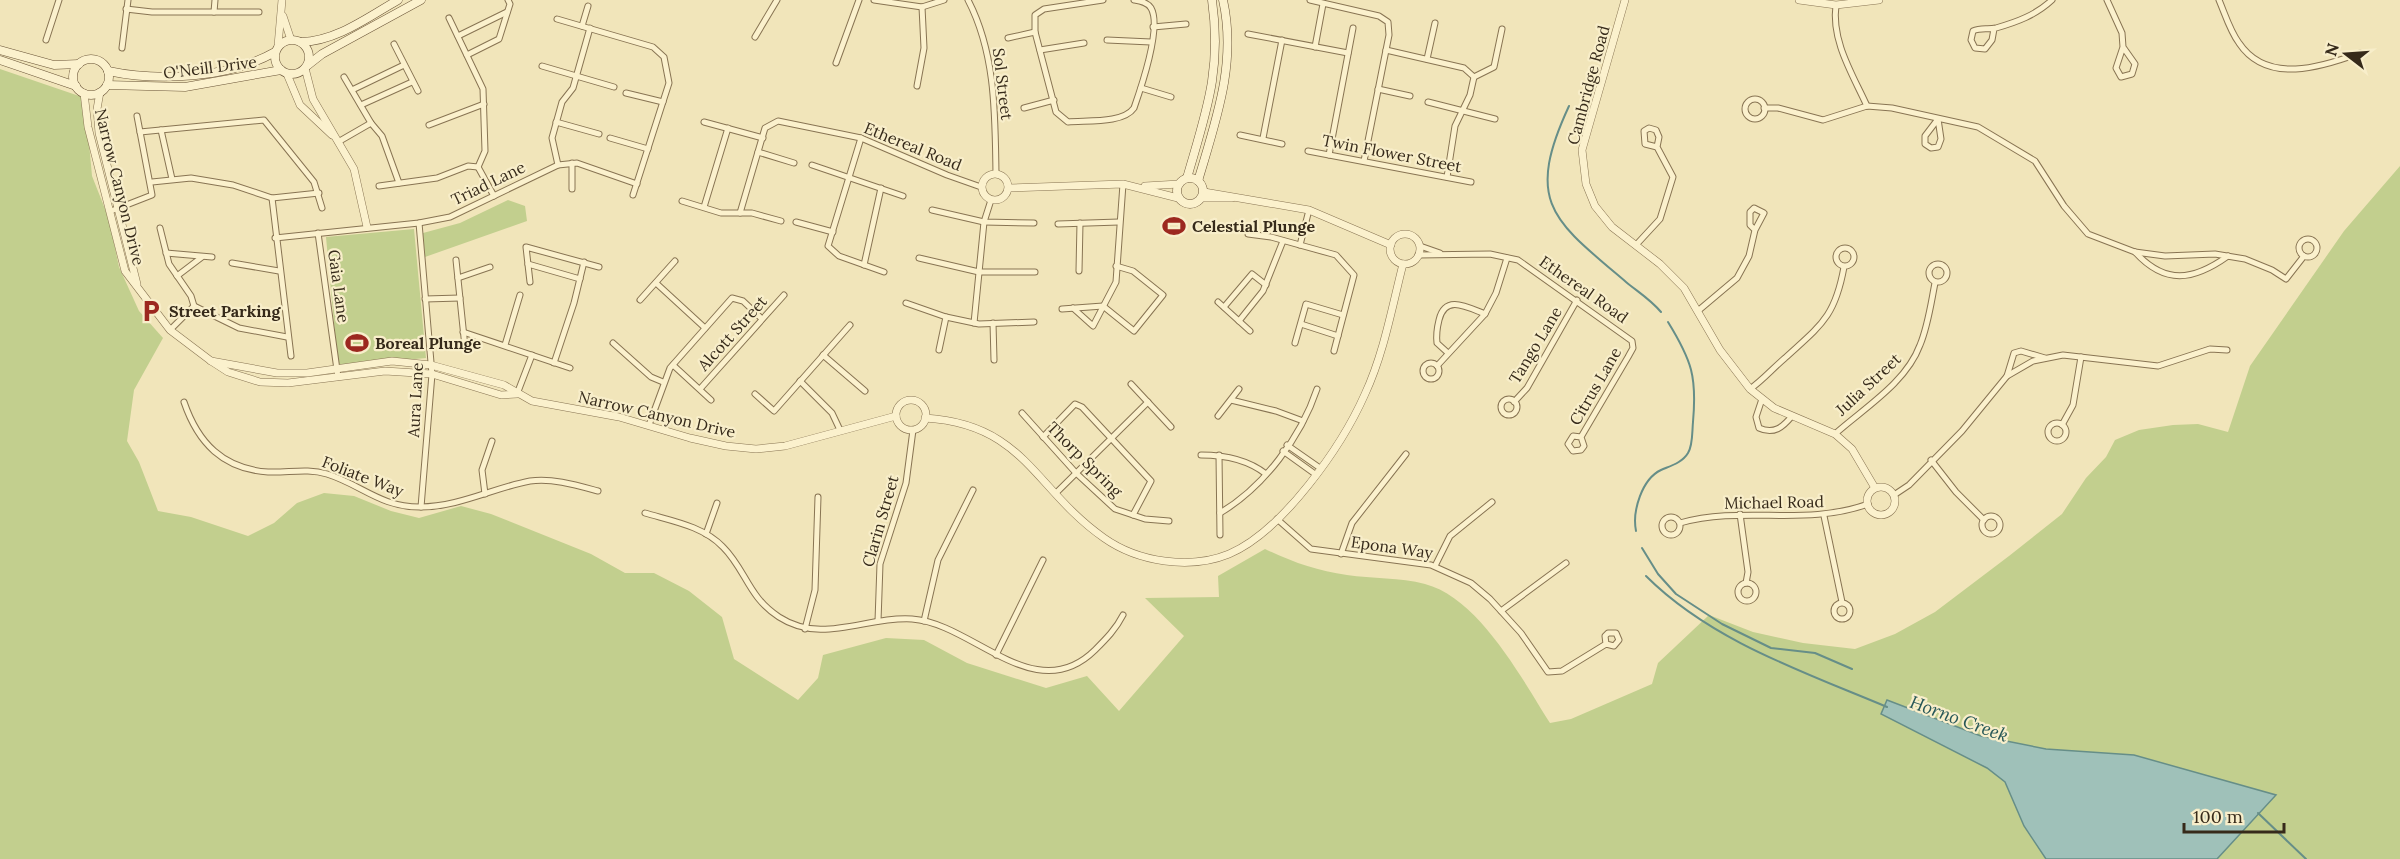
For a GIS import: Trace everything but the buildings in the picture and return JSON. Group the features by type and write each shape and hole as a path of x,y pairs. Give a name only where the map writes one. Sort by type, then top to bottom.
{"main road":[{"path":"291,40 317,41 334,36 398,0"},
{"name":"O'Neill Drive","path":"107,85 140,88 185,87 284,72 297,74 322,54 421,0"},
{"path":"1212,0 1216,31 1212,91 1187,178 1179,184 1178,198 1190,205 1202,195 1198,180 1225,84 1229,33 1223,0"},
{"name":"O'Neill Drive","path":"0,50 54,65 79,64 96,59 108,71 152,76 188,75 239,67 261,60 291,40"},
{"path":"301,42 308,50 307,67"},
{"name":"O'Neill Drive","path":"277,49 275,62 284,72"},
{"path":"0,60 76,86 84,93 100,92 107,85 108,71"},
{"path":"76,86 74,74 79,64"},
{"path":"1187,178 1198,180"}],"street":[{"path":"46,40 59,0"},
{"path":"122,48 129,0"},
{"path":"214,12 215,0"},
{"path":"277,49 282,0"},
{"path":"467,55 499,39 508,0"},
{"path":"755,37 777,0"},
{"path":"836,63 859,0"},
{"path":"874,0 922,6 944,0"},
{"name":"Sol Street","path":"968,0 983,38 991,69 996,174"},
{"path":"1102,0 1039,10 1034,22 1053,100 1059,116 1068,122 1120,117 1131,113 1141,88 1153,27 1151,9 1134,0"},
{"path":"1310,0 1379,16 1388,22 1386,50 1364,161"},
{"name":"Cambridge Road","path":"1625,0 1582,150 1583,171 1595,206 1612,227 1684,288 1699,310 1720,350 1750,389 1791,416 1835,434 1852,449 1875,489"},
{"path":"1800,0 1836,5 1879,0"},
{"path":"1994,29 1992,40 1985,49 1975,48 1971,40 1973,31 1981,28 1994,29 2036,14 2052,0"},
{"path":"2107,0 2122,33 2124,47 2135,64 2132,74 2121,76 2116,69 2124,47"},
{"path":"2219,0 2239,43 2252,56 2276,68 2299,70 2331,63 2360,52"},
{"path":"1314,47 1323,4"},
{"path":"1836,5 1835,22 1840,44 1867,106"},
{"path":"582,26 588,6"},
{"path":"917,86 924,48 922,6"},
{"path":"126,9 259,12"},
{"path":"458,36 507,12"},
{"path":"282,13 291,40"},
{"path":"449,18 483,88 485,152 478,167"},
{"path":"557,18 653,47 664,57 669,83 633,195"},
{"path":"1427,59 1435,23"},
{"path":"1153,27 1186,24"},
{"path":"558,165 552,138 562,102 573,88 590,28"},
{"path":"1329,155 1353,28"},
{"path":"1474,76 1494,68 1502,29"},
{"path":"1008,38 1035,32"},
{"path":"1248,34 1348,53"},
{"path":"1107,40 1151,42"},
{"path":"1263,138 1282,40"},
{"path":"1040,50 1084,43"},
{"path":"394,44 418,91"},
{"path":"1386,50 1464,68 1474,76"},
{"path":"352,90 404,64"},
{"path":"542,66 614,87"},
{"path":"307,67 313,99 354,169 367,227"},
{"path":"284,72 300,105 336,139"},
{"path":"1447,177 1451,144 1470,95 1474,76"},
{"path":"344,77 371,123 382,136 399,183"},
{"path":"361,105 412,82"},
{"path":"1141,88 1172,97"},
{"path":"1378,89 1410,96"},
{"name":"Narrow Canyon Drive","path":"100,92 97,109 99,133 115,210"},
{"name":"Narrow Canyon Drive","path":"84,93 88,127 137,284 153,310 170,330 211,361 228,372 260,382 288,383 385,371 432,375 501,395 517,394"},
{"path":"626,93 663,102"},
{"path":"1024,108 1053,100"},
{"path":"1428,102 1495,119"},
{"path":"429,125 484,104"},
{"path":"1764,108 1778,108 1823,120 1867,106 1892,108 1978,127 2035,161 2064,207 2088,234 2135,252 2165,256 2215,254 2228,256 2254,263 2286,279 2304,256"},
{"path":"115,210 150,198 153,193 137,116"},
{"path":"1938,119 1941,140 1938,147 1931,148 1925,144 1925,136 1938,119"},
{"path":"140,132 264,120 301,163 319,193 322,208"},
{"name":"Ethereal Road","path":"763,138 765,128 778,121 861,138 946,175 981,187"},
{"path":"556,122 599,134"},
{"path":"705,122 763,138 740,213"},
{"path":"336,139 371,123"},
{"path":"704,207 729,128"},
{"path":"161,130 172,179"},
{"path":"1240,135 1263,138 1282,144"},
{"path":"610,138 648,149"},
{"path":"861,138 828,246 839,256 884,272"},
{"path":"1636,245 1660,219 1673,177 1657,147"},
{"name":"Twin Flower Street","path":"1308,151 1472,182"},
{"path":"759,153 794,163"},
{"path":"572,163 572,189"},
{"name":"Triad Lane","path":"275,238 418,223 450,217 558,165 572,163 637,184"},
{"path":"812,165 903,196"},
{"path":"379,186 437,178 468,166 478,167"},
{"path":"478,167 494,196"},
{"path":"996,174 1006,180 1008,188 1002,198 991,200 984,195 981,187 988,176 996,174"},
{"path":"152,182 191,178 233,185 272,198 319,193"},
{"path":"1008,188 1123,184 1178,198"},
{"path":"1073,308 1094,326 1116,282 1123,184"},
{"path":"1137,186 1179,184"},
{"path":"864,265 870,227 882,188"},
{"path":"1202,195 1309,210 1391,245"},
{"path":"272,198 291,356"},
{"path":"974,323 984,222 991,200"},
{"path":"682,201 721,213 752,213 781,221"},
{"path":"932,210 984,222 1035,222"},
{"path":"1300,245 1309,210"},
{"path":"796,222 833,232"},
{"path":"1058,224 1119,222"},
{"name":"Aura Lane","path":"418,223 432,365 421,507"},
{"path":"1079,271 1080,223"},
{"path":"160,228 166,253 177,276 191,296 194,306 239,328 287,337"},
{"path":"1699,310 1737,278 1749,256 1755,230"},
{"name":"Gaia Lane","path":"318,233 338,377"},
{"path":"1248,234 1282,240 1336,255 1354,275 1334,351"},
{"path":"1404,235 1413,237 1420,246 1419,255 1412,262 1403,264 1393,257 1391,245 1396,238 1404,235"},
{"path":"1239,321 1266,285 1282,240"},
{"name":"Ethereal Road","path":"1420,246 1441,253"},
{"path":"530,282 526,247 599,267"},
{"path":"2135,252 2156,271 2183,275 2199,274 2228,256"},
{"path":"166,253 212,257"},
{"name":"Ethereal Road","path":"1419,255 1490,254 1533,268 1627,335 1632,341 1633,348"},
{"path":"177,276 202,257"},
{"path":"920,258 979,272 1035,272"},
{"path":"1437,366 1485,314 1496,293 1508,258"},
{"path":"456,260 465,347"},
{"path":"640,300 675,261"},
{"path":"232,262 279,271"},
{"path":"555,363 584,262"},
{"path":"528,264 580,279"},
{"path":"896,416 900,425 913,430 921,426 925,418 950,419 973,426 999,439 1023,456 1074,513 1104,538 1130,552 1152,559 1192,562 1229,554 1277,519 1337,446 1366,394 1403,264"},
{"path":"1062,309 1103,306 1134,331 1163,295 1133,271 1116,266"},
{"path":"458,278 490,267"},
{"path":"1750,389 1816,331 1836,300 1844,267"},
{"path":"1224,308 1252,274 1266,285"},
{"path":"656,283 705,328"},
{"name":"Julia Street","path":"1835,434 1909,366 1921,344 1935,283"},
{"name":"Alcott Street","path":"700,389 784,295"},
{"path":"506,345 520,296"},
{"path":"425,299 460,297"},
{"path":"650,425 663,382 673,365 732,298 743,301 762,319"},
{"name":"Tango Lane","path":"1514,402 1527,388 1576,300"},
{"path":"1218,302 1250,331"},
{"path":"906,303 946,317 974,323 1034,322"},
{"path":"1295,344 1306,304 1343,315"},
{"path":"1448,353 1437,343 1436,334 1441,309 1446,305 1456,304 1485,314"},
{"path":"170,330 194,306"},
{"path":"939,351 946,317"},
{"path":"993,323 994,360"},
{"path":"1300,324 1338,336"},
{"path":"755,394 774,411 850,325"},
{"path":"463,332 570,368"},
{"path":"612,343 651,377 663,382"},
{"name":"Citrus Lane","path":"1581,437 1633,348"},
{"path":"2007,376 2033,361 2063,355 2158,366 2210,349 2227,350"},
{"path":"1894,495 1909,485 1989,402 2007,376 2014,352 2021,351 2047,358"},
{"path":"517,394 532,355"},
{"path":"823,355 865,391"},
{"path":"2062,425 2073,405 2081,357"},
{"name":"Narrow Canyon Drive","path":"211,361 277,373 336,369 392,361 432,365 504,385 532,401 584,408 726,446 756,448 785,446 896,416 903,403 912,400 921,404 925,418"},
{"path":"673,365 711,400"},
{"path":"800,381 832,413 840,430"},
{"path":"1131,384 1171,427"},
{"path":"1218,416 1239,389"},
{"path":"1220,513 1250,492 1266,474 1303,421 1317,389"},
{"path":"1231,399 1303,421"},
{"path":"1762,399 1756,417 1759,428 1772,431 1779,429 1791,416"},
{"name":"Foliate Way","path":"184,402 191,421 204,440 222,458 241,469 269,472 309,470 328,474 397,506 444,506 532,481 566,482 598,491"},
{"path":"1056,493 1148,402"},
{"path":"1043,437 1075,404 1082,407 1151,481 1132,515"},
{"name":"Thorp Spring","path":"1022,413 1077,473 1115,509 1158,522 1169,521"},
{"name":"Clarin Street","path":"878,621 880,564 906,483 913,430"},
{"path":"485,494 482,470 492,441"},
{"path":"1287,445 1318,471"},
{"path":"1283,451 1318,471"},
{"path":"1341,554 1352,523 1406,454"},
{"path":"1201,455 1219,455 1254,464 1266,474"},
{"path":"1219,455 1220,535"},
{"path":"1931,460 1956,492 1984,520"},
{"path":"1883,487 1894,495 1894,504 1886,513 1877,514 1868,504 1869,495 1875,489 1883,487"},
{"path":"924,621 938,560 973,490"},
{"path":"805,630 815,590 818,497"},
{"path":"1435,566 1450,536 1492,502"},
{"path":"706,534 717,503"},
{"name":"Michael Road","path":"1680,524 1703,517 1740,514 1824,516 1868,504"},
{"path":"645,513 706,534 724,547 754,596 779,617 805,630 833,631 878,621 924,621 950,630 1013,664 1037,669 1064,669 1084,660 1116,629 1123,615"},
{"path":"1740,514 1748,572 1746,583"},
{"path":"1824,516 1842,602"},
{"name":"Epona Way","path":"1277,519 1311,549 1435,566 1471,583 1521,633 1548,672 1562,671 1606,644"},
{"path":"996,655 1043,560"},
{"path":"1501,611 1566,563"}],"green space":[{"path":"0,69 85,98 92,176 109,219 119,267 139,311 163,338 134,390 127,441 139,462 158,511 191,517 248,536 274,523 297,503 324,493 354,496 391,511 419,518 461,506 491,514 591,554 625,573 654,573 689,591 722,617 734,659 798,700 818,678 823,655 886,638 924,640 967,663 1046,688 1087,676 1119,711 1184,636 1145,598 1219,597 1218,576 1265,549 1295,562 1325,571 1415,582 1445,592 1463,605 1497,642 1550,723 1571,719 1652,684 1658,663 1709,615 1753,632 1803,643 1855,649 1895,634 1935,612 2062,514 2086,478 2106,457 2115,440 2139,430 2173,425 2198,424 2228,432 2250,366 2344,231 2400,166 2400,859 0,859"},
{"path":"508,200 525,206 527,221 425,257 423,233 460,223"},
{"path":"414,229 426,358 338,366 326,237"}],"water":[{"path":"1887,700 1981,736 2046,749 2134,755 2276,795 2217,859 2046,859 2024,826 2005,782 1987,768 1881,714"}],"waterway":[{"path":"1569,106 1556,139 1549,166 1548,188 1553,207 1564,225 1580,242 1661,312"},
{"path":"1636,531 1637,505 1644,488 1654,474 1683,459 1690,450 1692,442 1694,393 1691,370 1683,348 1668,322"},
{"path":"1642,548 1658,574 1676,594 1722,624 1771,648 1815,653 1852,669"},
{"name":"Horno Creek","path":"1646,576 1699,619 1729,637 1791,667 1887,707"},
{"name":"Horno Creek","path":"2258,813 2306,859"}],"place":[{"name":"Celestial Plunge","path":"1174,226"},
{"name":"Street Parking","path":"151,311"},
{"name":"Boreal Plunge","path":"357,343"}]}
